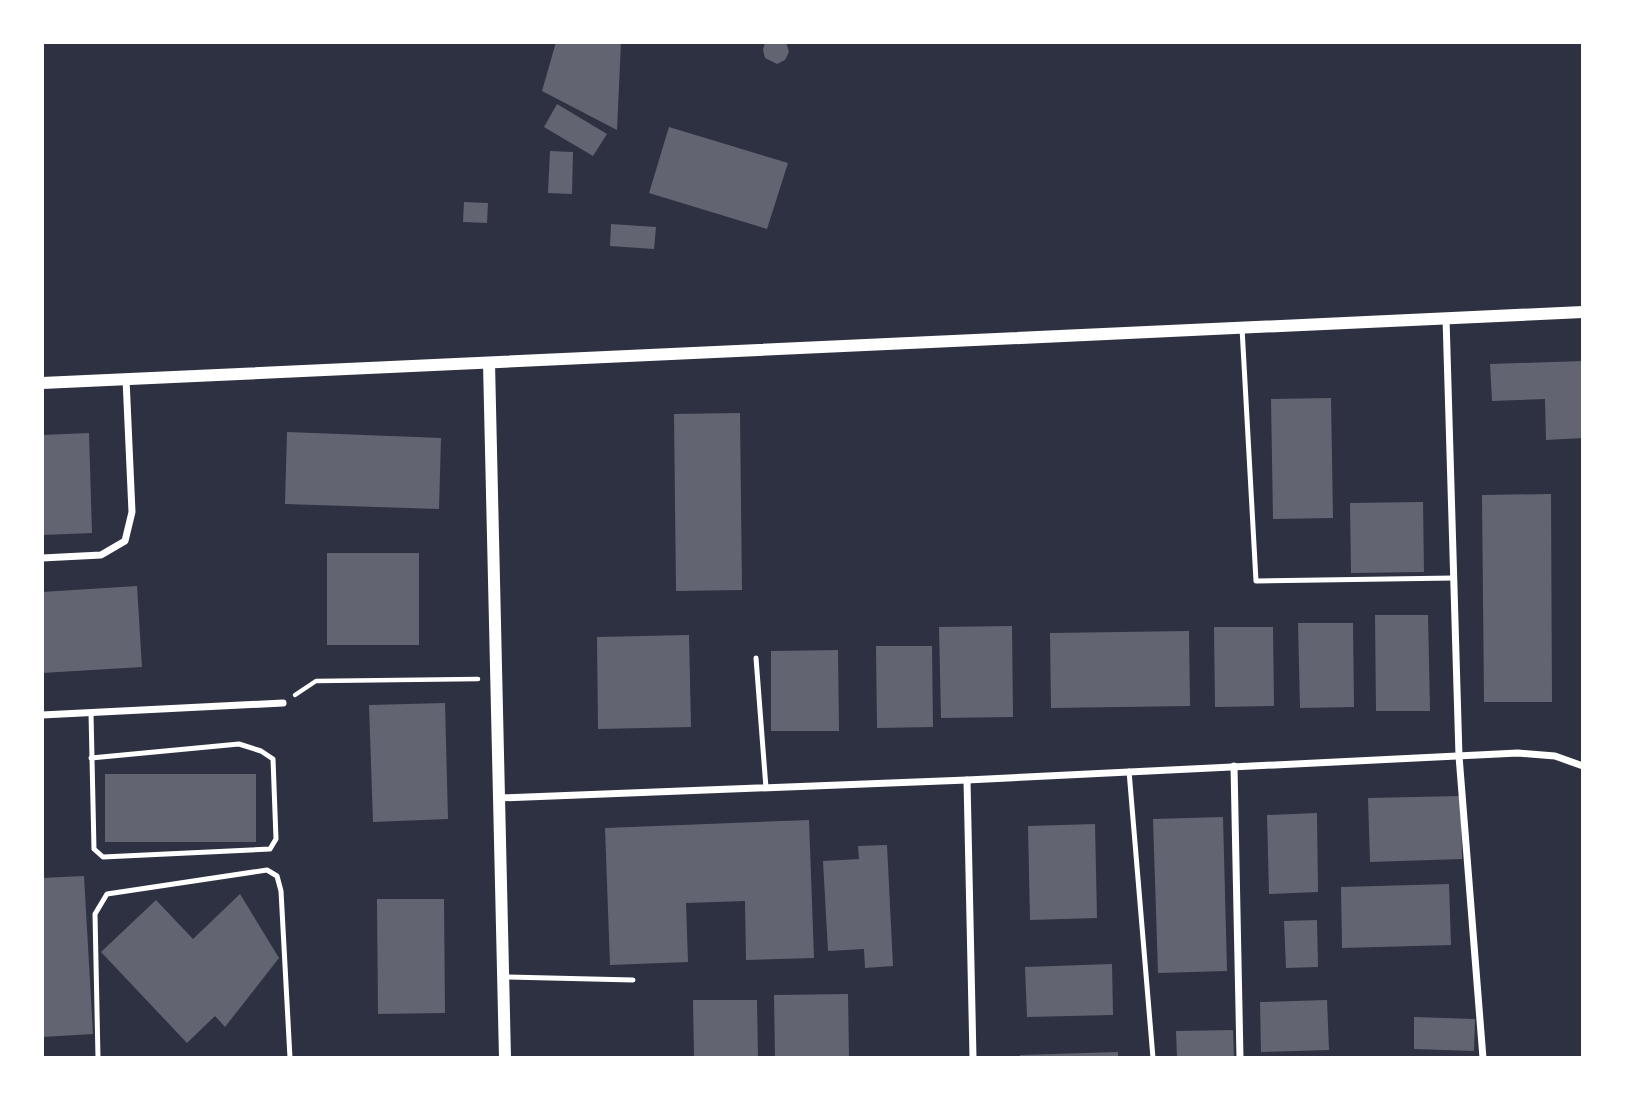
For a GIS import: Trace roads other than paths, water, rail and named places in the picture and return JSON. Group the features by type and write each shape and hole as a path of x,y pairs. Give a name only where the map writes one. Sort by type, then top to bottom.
{"street":[{"path":"42,383 1583,312"},
{"path":"1446,318 1459,756 1483,1058"},
{"path":"489,363 505,1058"},
{"path":"42,558 101,555 125,541 132,512 126,379"},
{"path":"42,715 283,703"},
{"path":"499,799 1459,756 1539,754 1555,756 1583,766"},
{"path":"1234,766 1240,1058"},
{"path":"967,779 973,1058"}],"lane":[{"path":"1242,328 1256,581 1454,578"},
{"path":"756,658 766,788"},
{"path":"92,713 92,758 94,849 103,857 270,849 276,839 273,759 261,751 239,744 92,758"},
{"path":"1129,771 1153,1058"},
{"path":"98,1058 95,914 107,894 267,870 278,876 281,891 290,1058"},
{"path":"503,977 633,980"}]}
